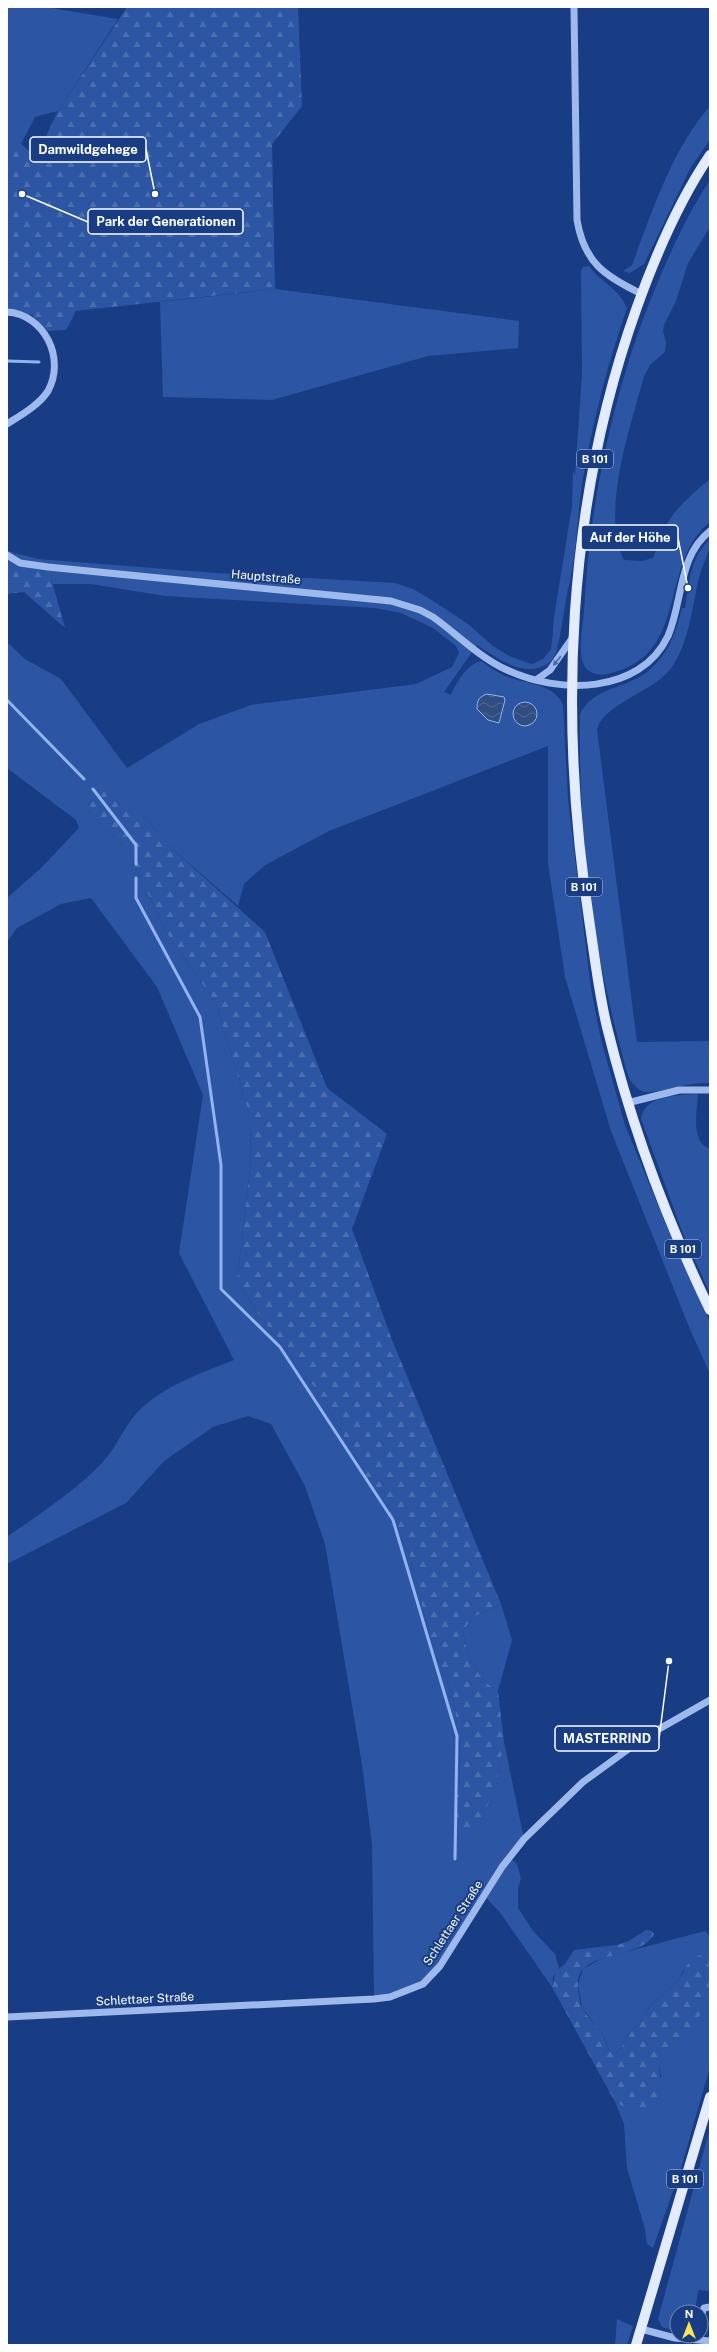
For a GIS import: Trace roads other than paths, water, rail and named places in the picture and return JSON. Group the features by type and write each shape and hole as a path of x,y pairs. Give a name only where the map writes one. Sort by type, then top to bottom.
{"main road":[{"name":"B 101","path":"710,155 671,224 642,294 619,360 603,417 584,524 573,637 572,686 576,802 584,892 604,1014 627,1103 665,1207 710,1310"},
{"name":"B 101","path":"636,2345 710,2097"}],"street":[{"path":"574,7 577,220 580,238 587,254 598,267 642,294"},
{"path":"7,312 16,312 30,319 44,331 53,349 55,362 52,380 48,391 23,414 7,424"},
{"name":"Hauptstraße","path":"7,555 20,563 48,568 391,601 420,610 433,617 506,670 536,680 572,686 606,682 640,669 662,645 676,611 685,569 695,548 710,531"},
{"path":"536,680 550,670 573,637"},
{"path":"627,1103 679,1090 710,1090"},
{"name":"Schlettaer Straße","path":"7,2017 374,1999 406,1992 423,1984 440,1966 502,1867 524,1839 583,1782 644,1737 710,1700"},
{"path":"641,2330 669,2337"}],"water":[{"path":"487,694 504,697 505,700 499,723 488,720 477,709 479,699"},
{"path":"525,702 530,703 536,709 536,719 530,725 525,726 520,725 514,719 513,714 514,709 520,703"}],"waterway":[{"path":"7,361 39,362"},
{"path":"7,700 84,779"},
{"path":"93,789 136,845 136,864"},
{"path":"136,878 136,898 200,1017 221,1165 221,1289 280,1347 393,1520 457,1736 455,1859"}],"place":[{"name":"Park der Generationen","path":"22,194"},
{"name":"Damwildgehege","path":"155,194"},
{"name":"Auf der Höhe","path":"688,588"},
{"name":"MASTERRIND","path":"669,1661"}]}
